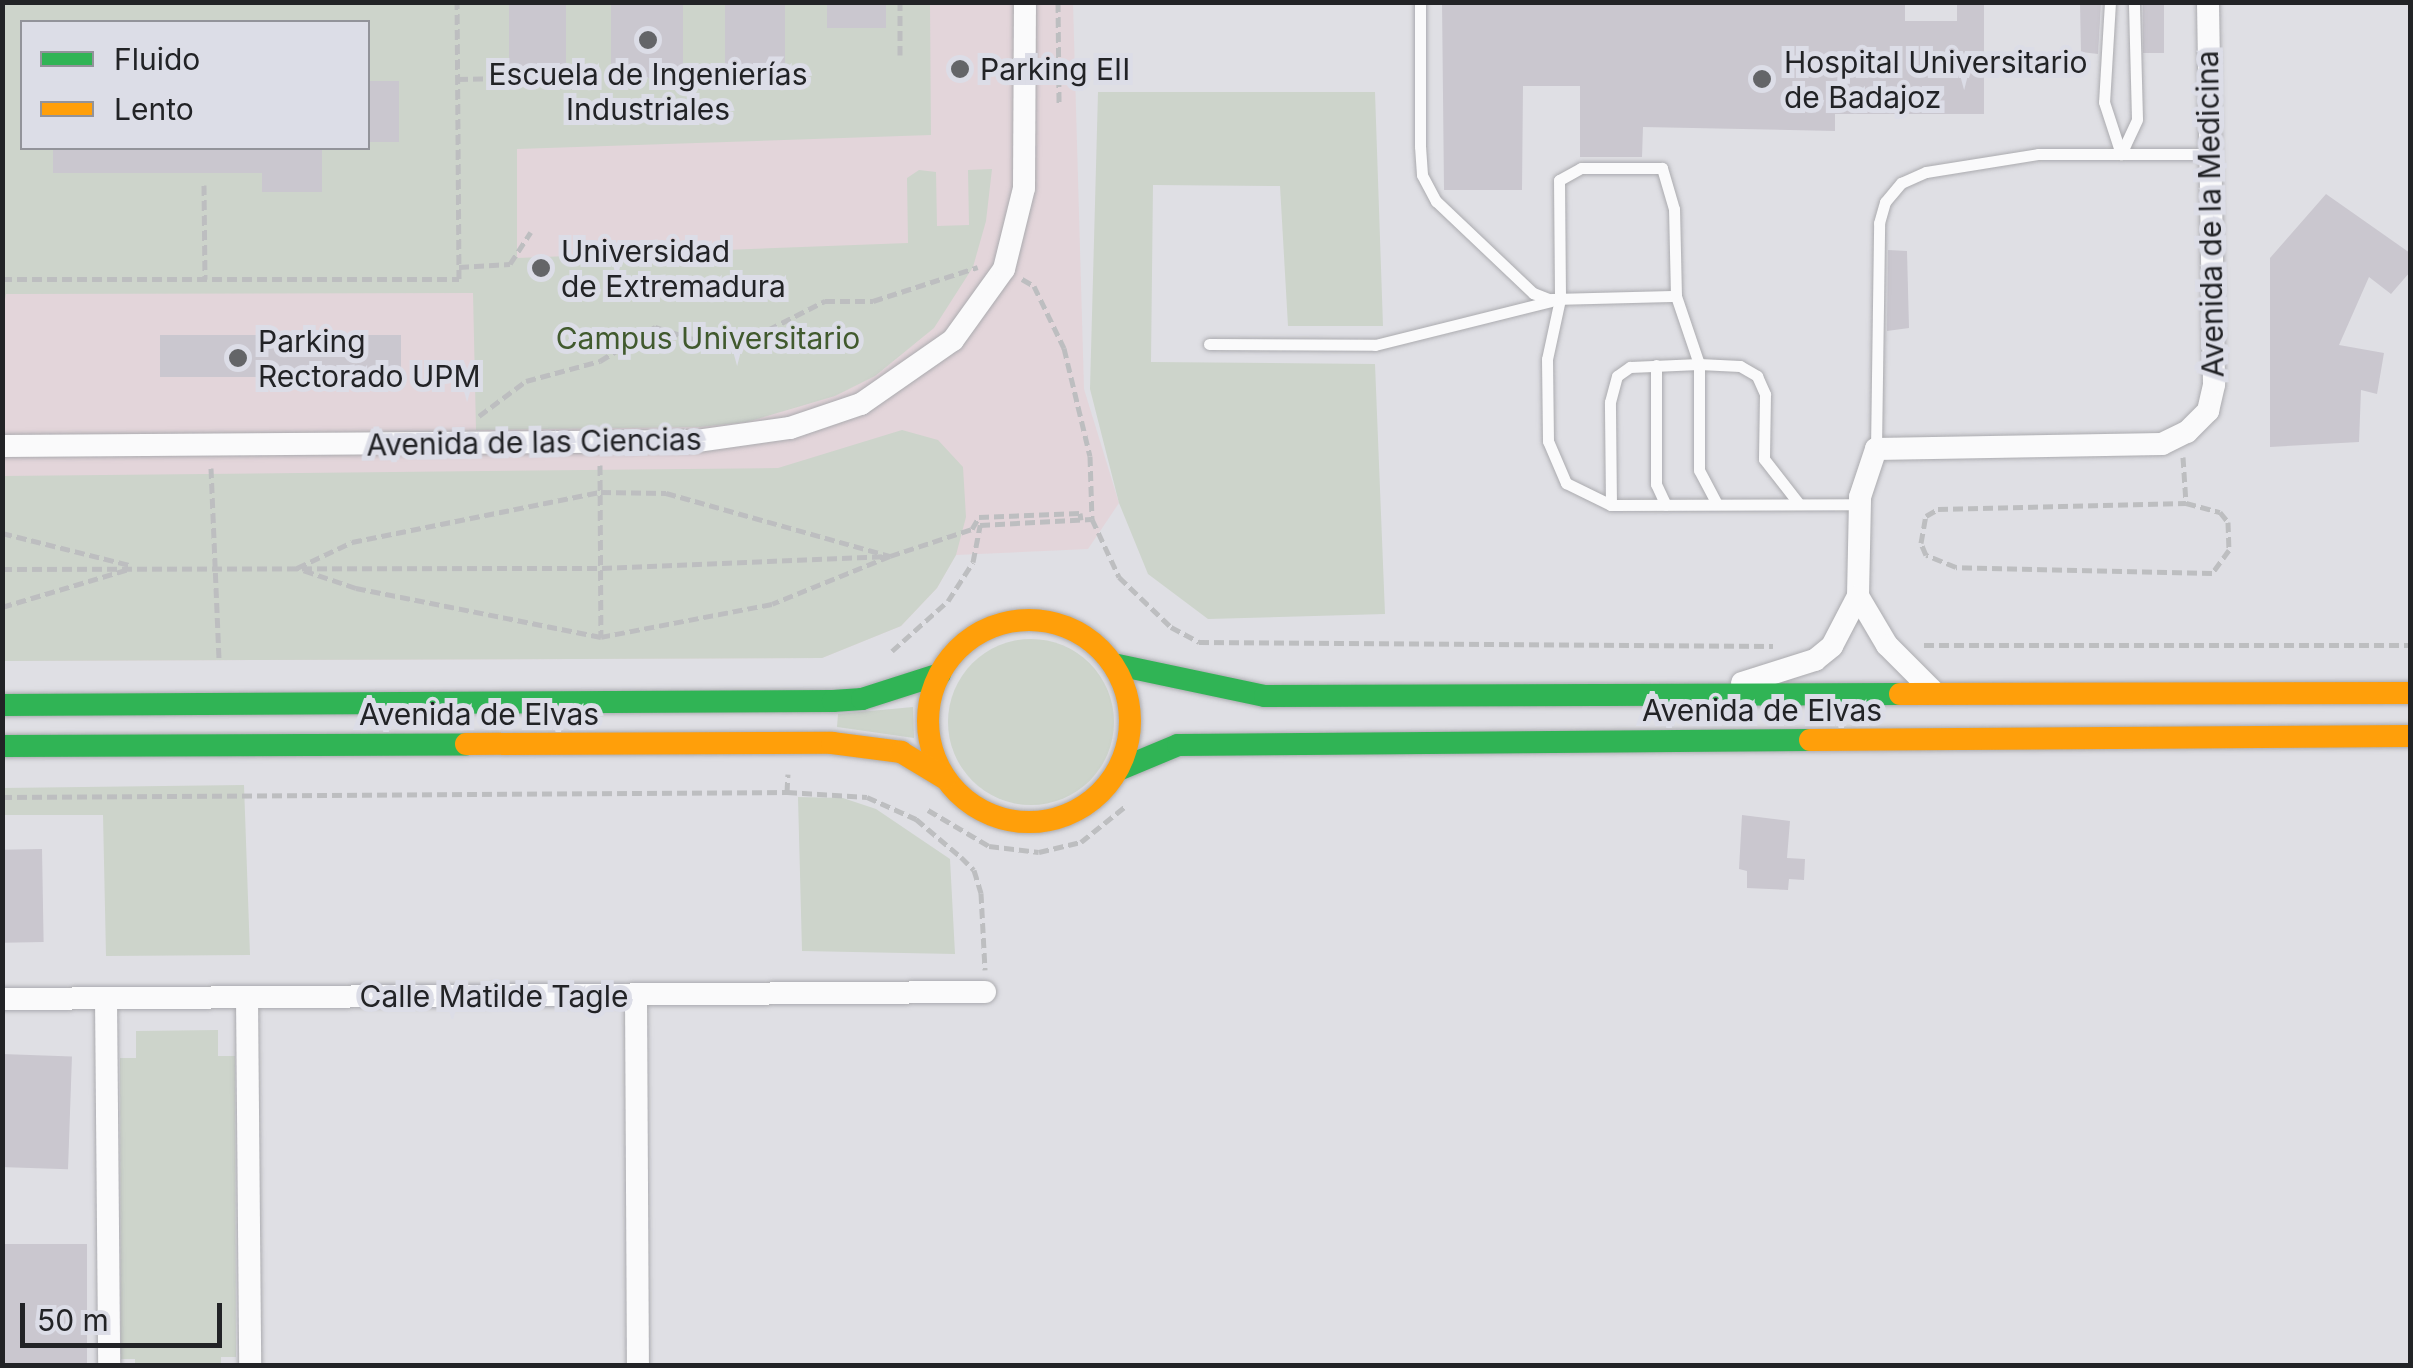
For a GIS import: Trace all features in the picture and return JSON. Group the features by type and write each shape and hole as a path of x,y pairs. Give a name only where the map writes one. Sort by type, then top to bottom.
{"highway":[{"path":"1022,620 1076,632 1113,664 1130,712 1118,770 1072,812 1030,822 989,814 946,779 928,727 940,674 970,639 1022,620"},
{"name":"Avenida de Elvas","path":"1113,664 1265,696 2410,694"},
{"name":"Avenida de Elvas","path":"2,706 833,701 862,699 940,674"},
{"name":"Avenida de Elvas","path":"1118,770 1178,746 1252,743 2410,736"},
{"name":"Avenida de Elvas","path":"2,746 832,742 902,752 946,779"}],"street":[{"path":"1004,269 1024,188 1025,2"},
{"name":"Avenida de la Medicina","path":"2176,437 2208,410 2214,384 2208,2"},
{"name":"Avenida de las Ciencias","path":"2,446 600,442 744,437 861,404 953,340 1004,269"},
{"path":"1858,596 1860,504 1876,449 2162,444 2176,437"},
{"name":"Avenida de Elvas","path":"1858,596 1887,645 1936,695"},
{"name":"Avenida de Elvas","path":"1701,695 1815,660 1832,646 1858,596"},
{"name":"Calle Matilde Tagle","path":"2,998 986,992"},
{"path":"636,995 638,1366"},
{"path":"247,997 250,1366"},
{"path":"106,998 109,1366"}],"lane":[{"path":"1420,2 1422,174 1436,200 1522,284 1560,298"},
{"path":"2110,2 2104,102 2121,154"},
{"path":"2121,154 2137,119 2134,2"},
{"path":"1876,449 1878,242 1885,202 1901,183 1926,172 2038,154 2210,154"},
{"path":"1717,504 1699,470 1699,364 1676,296 1674,209 1662,168 1580,168 1558,180 1560,298 1546,359 1552,456 1578,493 1611,505 1860,504"},
{"path":"1209,344 1375,345 1560,298 1676,296"},
{"path":"1611,505 1611,388 1630,367 1699,364 1740,366 1757,376 1765,394 1764,459 1799,504"},
{"path":"1656,365 1656,484 1666,505"}],"path":[{"path":"2,278 459,279 457,2"},
{"path":"900,2 900,55"},
{"path":"1058,2 1058,106"},
{"path":"458,79 506,78"},
{"path":"204,185 205,279"},
{"path":"459,267 510,264 530,232"},
{"path":"470,420 526,381 600,361 656,327 728,350 751,344 824,301 874,301 966,267 1004,269 1034,286 1064,348 1090,456 1092,519"},
{"path":"2176,437 2186,504"},
{"path":"600,442 601,637"},
{"path":"210,444 219,658"},
{"path":"297,568 352,542 601,492 666,493 890,556"},
{"path":"2186,504 2220,512 2228,522 2229,550 2212,573 1956,566 1926,555 1921,543 1926,516 1938,509 2186,504"},
{"path":"297,568 356,588 601,637 772,604 890,556 972,529 978,517 1080,513 1082,520"},
{"path":"2,533 137,567"},
{"path":"2,569 602,568 890,556"},
{"path":"2,607 137,567"},
{"path":"787,792 788,772 806,773"},
{"path":"2,797 839,792 890,806 916,820 974,870 981,893 986,992"},
{"path":"912,800 989,846 1039,852 1081,842 1144,796"}],"shaded area":[{"name":"Universidad de Extremadura","path":"2,3 1073,3 1084,389 1119,503 1088,549 956,555 937,588 901,626 822,658 3,661"}],"green space":[{"name":"Campus Universitario","path":"3,3 930,3 931,135 517,149 517,258 908,243 907,178 919,170 936,172 937,226 969,225 968,170 992,169 986,221 973,267 934,328 875,376 835,396 747,422 700,427 476,430 473,293 6,294 3,312"},
{"path":"1098,92 1375,92 1383,326 1288,326 1280,186 1153,185 1151,362 1375,364 1385,614 1208,619 1148,574 1119,503 1090,389"},
{"name":"Campus Universitario","path":"902,430 938,440 963,467 966,517 956,555 937,588 901,626 822,658 3,661 3,476 778,468"},
{"path":"1031,639 1063,645 1090,663 1108,690 1114,722 1108,754 1090,781 1063,799 1031,805 999,799 972,781 954,754 948,722 954,690 972,663 999,645"},
{"path":"913,707 914,738 837,727 838,714"},
{"path":"244,785 250,955 106,956 103,815 3,815 3,788"},
{"path":"798,797 843,798 876,809 950,859 955,954 802,951"},
{"path":"218,1030 218,1056 235,1056 236,1357 221,1357 221,1365 135,1365 135,1359 121,1359 120,1058 136,1058 136,1031"}],"building":[{"name":"Escuela de Ingenierías Industriales","path":"509,2 566,2 566,81 509,81"},
{"name":"Escuela de Ingenierías Industriales","path":"611,2 683,2 683,78 611,78"},
{"name":"Escuela de Ingenierías Industriales","path":"725,2 785,2 785,78 725,78"},
{"name":"Escuela de Ingenierías Industriales","path":"827,2 886,2 886,28 827,28"},
{"name":"Hospital Universitario de Badajoz","path":"1442,2 1905,2 1905,21 1957,21 1957,2 1984,2 1984,114 1835,114 1835,131 1643,127 1642,157 1580,157 1580,86 1523,86 1522,190 1444,190"},
{"path":"2080,2 2101,2 2098,54 2081,52"},
{"path":"2143,2 2164,2 2164,53 2143,53"},
{"path":"370,81 399,81 399,142 370,142"},
{"path":"53,150 322,150 322,192 262,192 262,173 53,173"},
{"path":"2326,194 2410,253 2410,272 2391,294 2369,277 2339,345 2384,353 2377,394 2361,390 2359,442 2270,447 2270,258"},
{"path":"1888,250 1907,251 1909,328 1887,331"},
{"path":"160,335 401,335 401,377 160,377"},
{"path":"1742,815 1790,821 1787,858 1805,859 1804,880 1789,879 1788,890 1747,888 1747,871 1739,869"},
{"path":"42,849 44,942 4,943 2,850"},
{"path":"2,1054 72,1056 68,1169 2,1167"},
{"path":"2,1244 87,1244 87,1366 2,1366"}],"traffic: fast":[{"path":"1113,664 1265,696 1900,694"},
{"path":"2,705 833,701 862,699 940,674"},
{"path":"1118,770 1178,745 1810,740"},
{"path":"2,746 466,744"}],"traffic: slow":[{"path":"1029,620 1067,628 1100,650 1122,683 1130,721 1122,759 1100,792 1067,814 1029,822 991,814 958,792 936,759 928,721 936,683 958,650 991,628 1029,620"},
{"path":"1900,694 2410,693"},
{"path":"1810,740 2410,736"},
{"path":"466,744 832,743 901,752 946,779"}],"place":[{"name":"Escuela de Ingenierías Industriales","path":"648,40"},
{"name":"Parking EII","path":"960,69"},
{"name":"Hospital Universitario de Badajoz","path":"1762,79"},
{"name":"Universidad de Extremadura","path":"541,268"},
{"name":"Parking Rectorado UPM","path":"238,358"}]}
